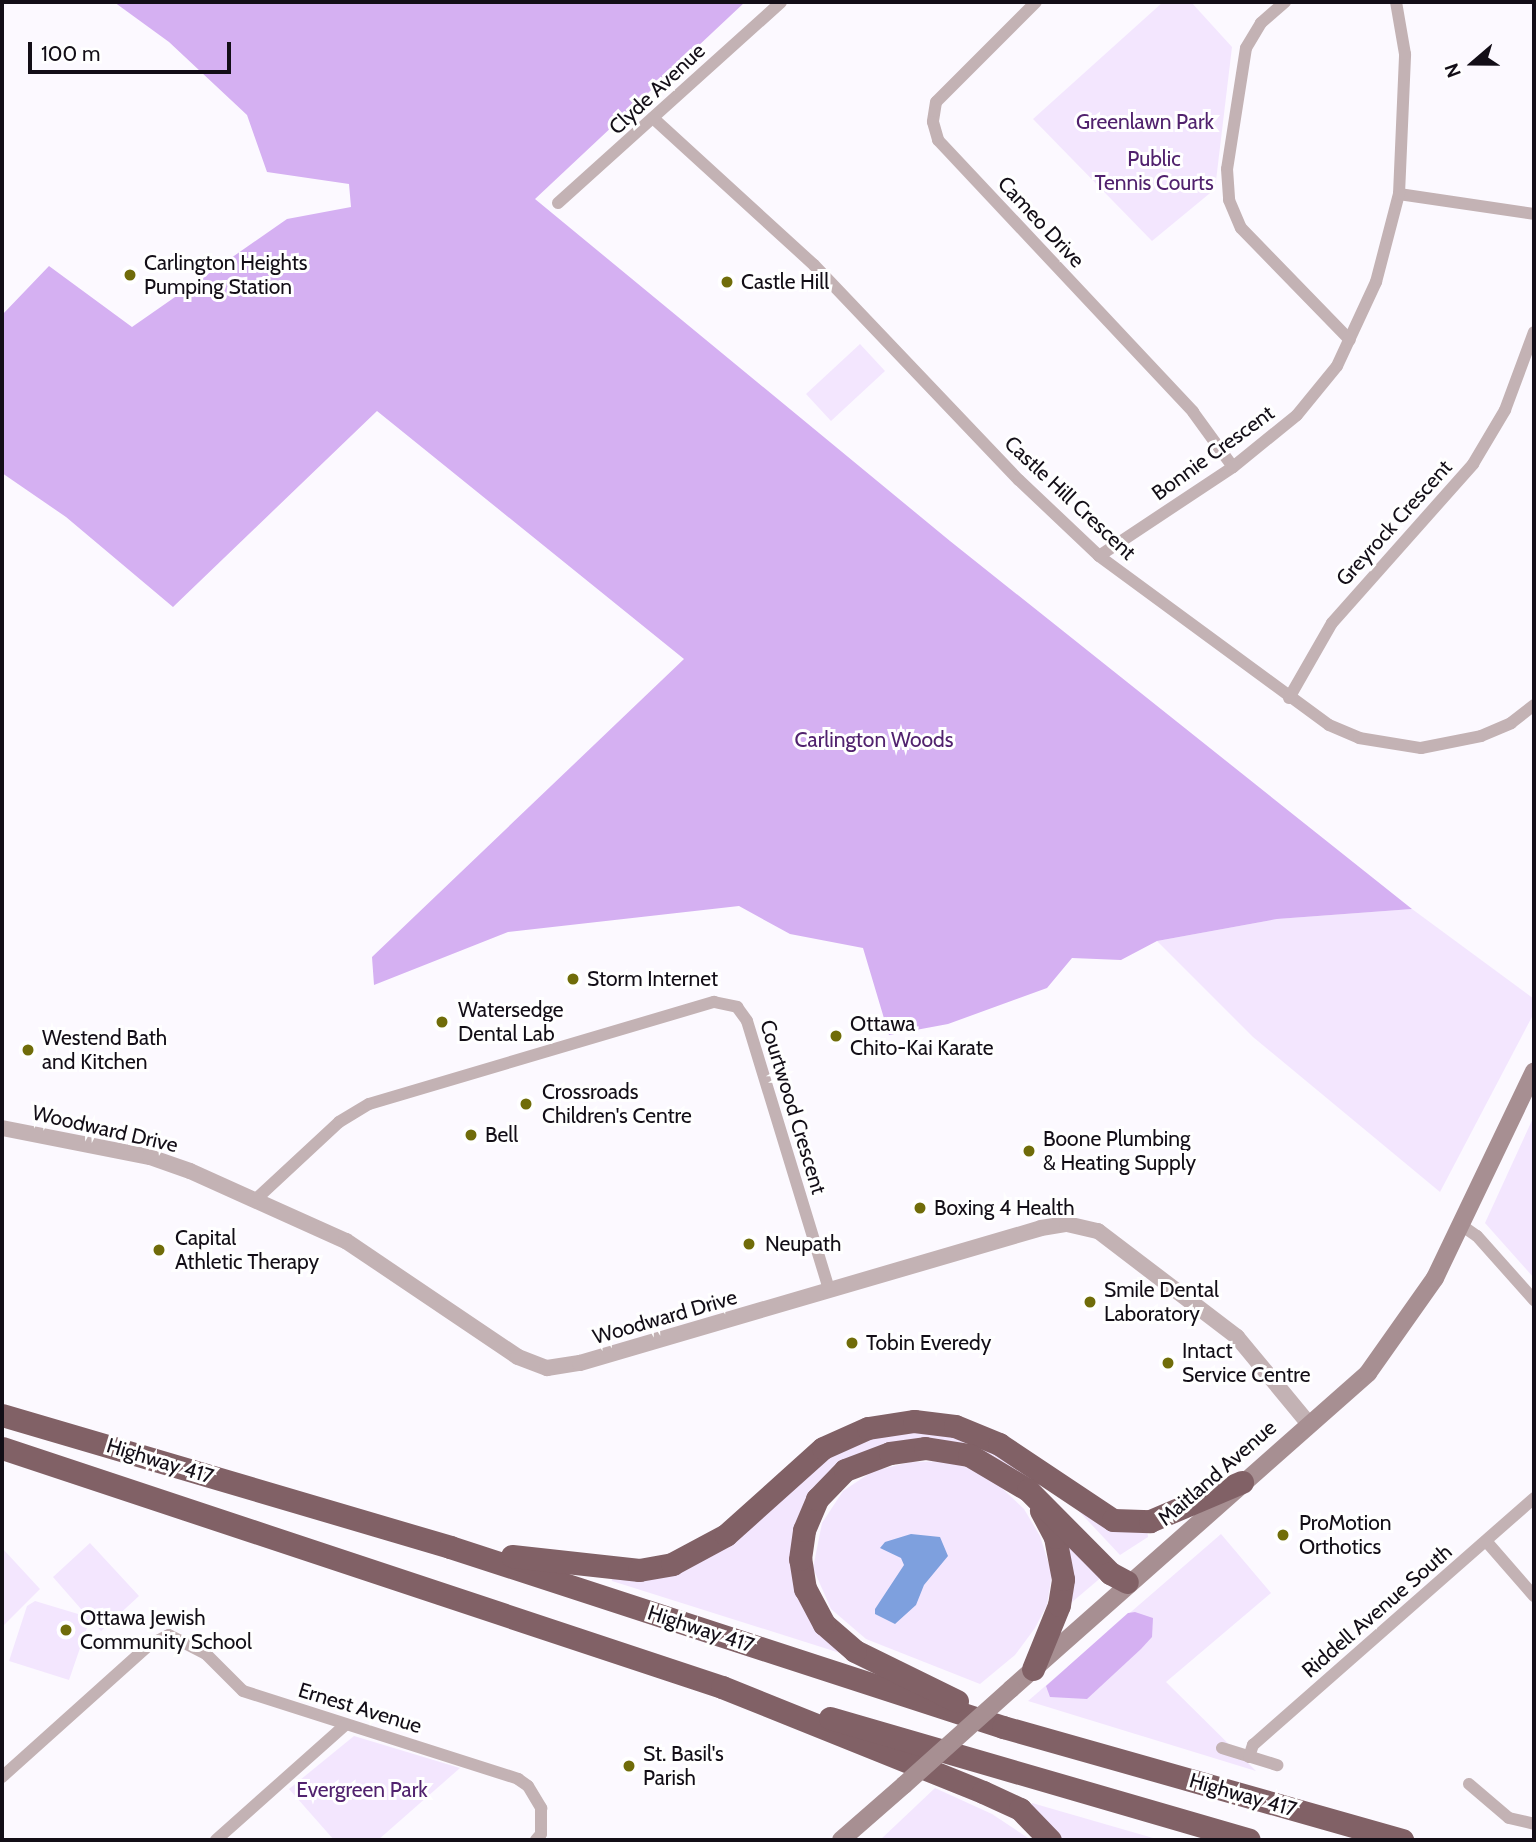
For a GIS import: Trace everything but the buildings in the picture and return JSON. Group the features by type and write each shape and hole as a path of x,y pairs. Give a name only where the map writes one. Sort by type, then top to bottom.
{"highway":[{"name":"Highway 417","path":"2,1415 450,1548 1003,1727 1402,1840"},
{"path":"450,1548 593,1567 639,1570 672,1564 726,1535 822,1448 868,1428 914,1421 955,1426 999,1444 1100,1514 1126,1522 1174,1513 1242,1482"},
{"path":"2,1448 722,1688 1249,1840"},
{"path":"1003,1727 855,1651 824,1624 805,1589 800,1559 804,1530 825,1488 857,1463 890,1452 925,1448 968,1455 1028,1490 1110,1573 1127,1582"},
{"path":"1025,1461 1121,1562 1127,1582"},
{"path":"1028,1490 1055,1537 1062,1568 1059,1605 1033,1669"},
{"path":"722,1688 983,1792 1020,1810 1050,1840"}],"main road":[{"name":"Maitland Avenue","path":"841,1840 1127,1582 1368,1373 1396,1339 1461,1225 1534,1071"}],"street":[{"name":"Clyde Avenue","path":"558,203 781,2"},
{"name":"Cameo Drive","path":"1036,2 936,102 933,122 937,140 1193,412 1233,467"},
{"path":"1285,2 1261,23 1246,48 1227,169 1229,200 1241,228 1350,340"},
{"name":"Bonnie Crescent","path":"1099,556 1233,467 1297,415 1337,366 1376,282 1399,194 1405,54 1396,2"},
{"name":"Castle Hill Crescent","path":"653,118 814,265 1019,480 1099,556 1329,725 1359,738 1421,748 1481,736 1511,723 1534,705"},
{"path":"1399,194 1534,214"},
{"name":"Greyrock Crescent","path":"1289,698 1332,623 1473,464 1505,410 1534,332"},
{"name":"Courtwood Crescent","path":"254,1202 339,1122 369,1104 714,1002 737,1007 747,1021 829,1290"},
{"name":"Woodward Drive","path":"2,1128 150,1157 346,1241 518,1357 547,1368 580,1363 1041,1228 1067,1224 1098,1231 1237,1337 1309,1424"},
{"path":"1461,1225 1477,1236 1534,1300"},
{"name":"Riddell Avenue South","path":"1249,1757 1254,1745 1534,1498"},
{"path":"1486,1541 1534,1596"},
{"name":"Ernest Avenue","path":"2,1777 149,1645 169,1635 206,1654 243,1691 345,1725 501,1771 528,1786 541,1808 541,1834 536,1840"},
{"path":"216,1840 345,1725"},
{"path":"1222,1748 1276,1765"},
{"path":"1469,1784 1509,1818 1534,1824"}],"green space":[{"name":"Carlington Woods","path":"114,2 745,2 535,199 950,541 1412,909 1277,919 1157,941 1121,960 1072,958 1047,988 948,1024 889,1035 863,948 790,934 739,906 508,932 374,985 372,957 684,659 377,411 173,607 66,517 2,473 2,315 49,266 132,327 287,219 351,207 349,184 267,172 247,115 169,42"},
{"name":"Greenlawn Park","path":"1163,2 1191,2 1232,47 1215,189 1152,241 1033,119"},
{"path":"860,344 885,371 831,421 806,394"},
{"path":"1412,909 1534,999 1534,1013 1440,1192 1253,1037 1157,941 1277,919"},
{"path":"1534,1116 1534,1278 1485,1223"},
{"path":"900,1431 964,1435 1041,1484 1036,1489 983,1456 852,1458 793,1545 840,1653 612,1581 611,1578 666,1576 818,1459 851,1443"},
{"path":"951,1461 989,1476 1024,1509 1040,1536 1052,1574 1047,1605 1035,1628 1015,1655 980,1684 866,1639 831,1609 813,1568 822,1523 843,1491 873,1471 911,1462"},
{"path":"1075,1507 1147,1529 1148,1537 1120,1555"},
{"path":"1063,1531 1104,1575 1071,1603"},
{"path":"1221,1534 1271,1593 1166,1682 1256,1771 1028,1701"},
{"path":"90,1543 139,1596 101,1631 90,1619 69,1680 9,1661 27,1606 35,1601 88,1617 53,1577"},
{"path":"3,1549 40,1589 2,1627 2,1551"},
{"path":"1135,1612 1153,1618 1152,1637 1141,1649 1087,1699 1050,1697 1046,1686 1128,1613"},
{"name":"Evergreen Park","path":"354,1736 460,1768 378,1840 334,1840 289,1789"},
{"path":"935,1788 992,1814 1031,1840 880,1840"},
{"path":"1032,1803 1160,1840 1063,1840 1030,1808"}],"water":[{"path":"911,1534 940,1537 948,1556 924,1585 916,1605 895,1624 875,1614 875,1609 904,1565 901,1558 880,1548 885,1542"}],"place":[{"name":"Carlington Heights Pumping Station","path":"130,275"},
{"name":"Castle Hill","path":"727,282"},
{"name":"Storm Internet","path":"573,979"},
{"name":"Watersedge Dental Lab","path":"442,1022"},
{"name":"Ottawa Chito-Kai Karate","path":"836,1036"},
{"name":"Westend Bath and Kitchen","path":"28,1050"},
{"name":"Crossroads Children's Centre","path":"526,1104"},
{"name":"Bell","path":"471,1135"},
{"name":"Boone Plumbing & Heating Supply","path":"1029,1151"},
{"name":"Boxing 4 Health","path":"920,1208"},
{"name":"Neupath","path":"749,1244"},
{"name":"Capital Athletic Therapy","path":"159,1250"},
{"name":"Smile Dental Laboratory","path":"1090,1302"},
{"name":"Tobin Everedy","path":"852,1343"},
{"name":"Intact Service Centre","path":"1168,1363"},
{"name":"ProMotion Orthotics","path":"1283,1535"},
{"name":"Ottawa Jewish Community School","path":"66,1630"},
{"name":"St. Basil's Parish","path":"629,1766"}],"park label":[{"name":"Public Tennis Courts","path":"1154,171"}]}
